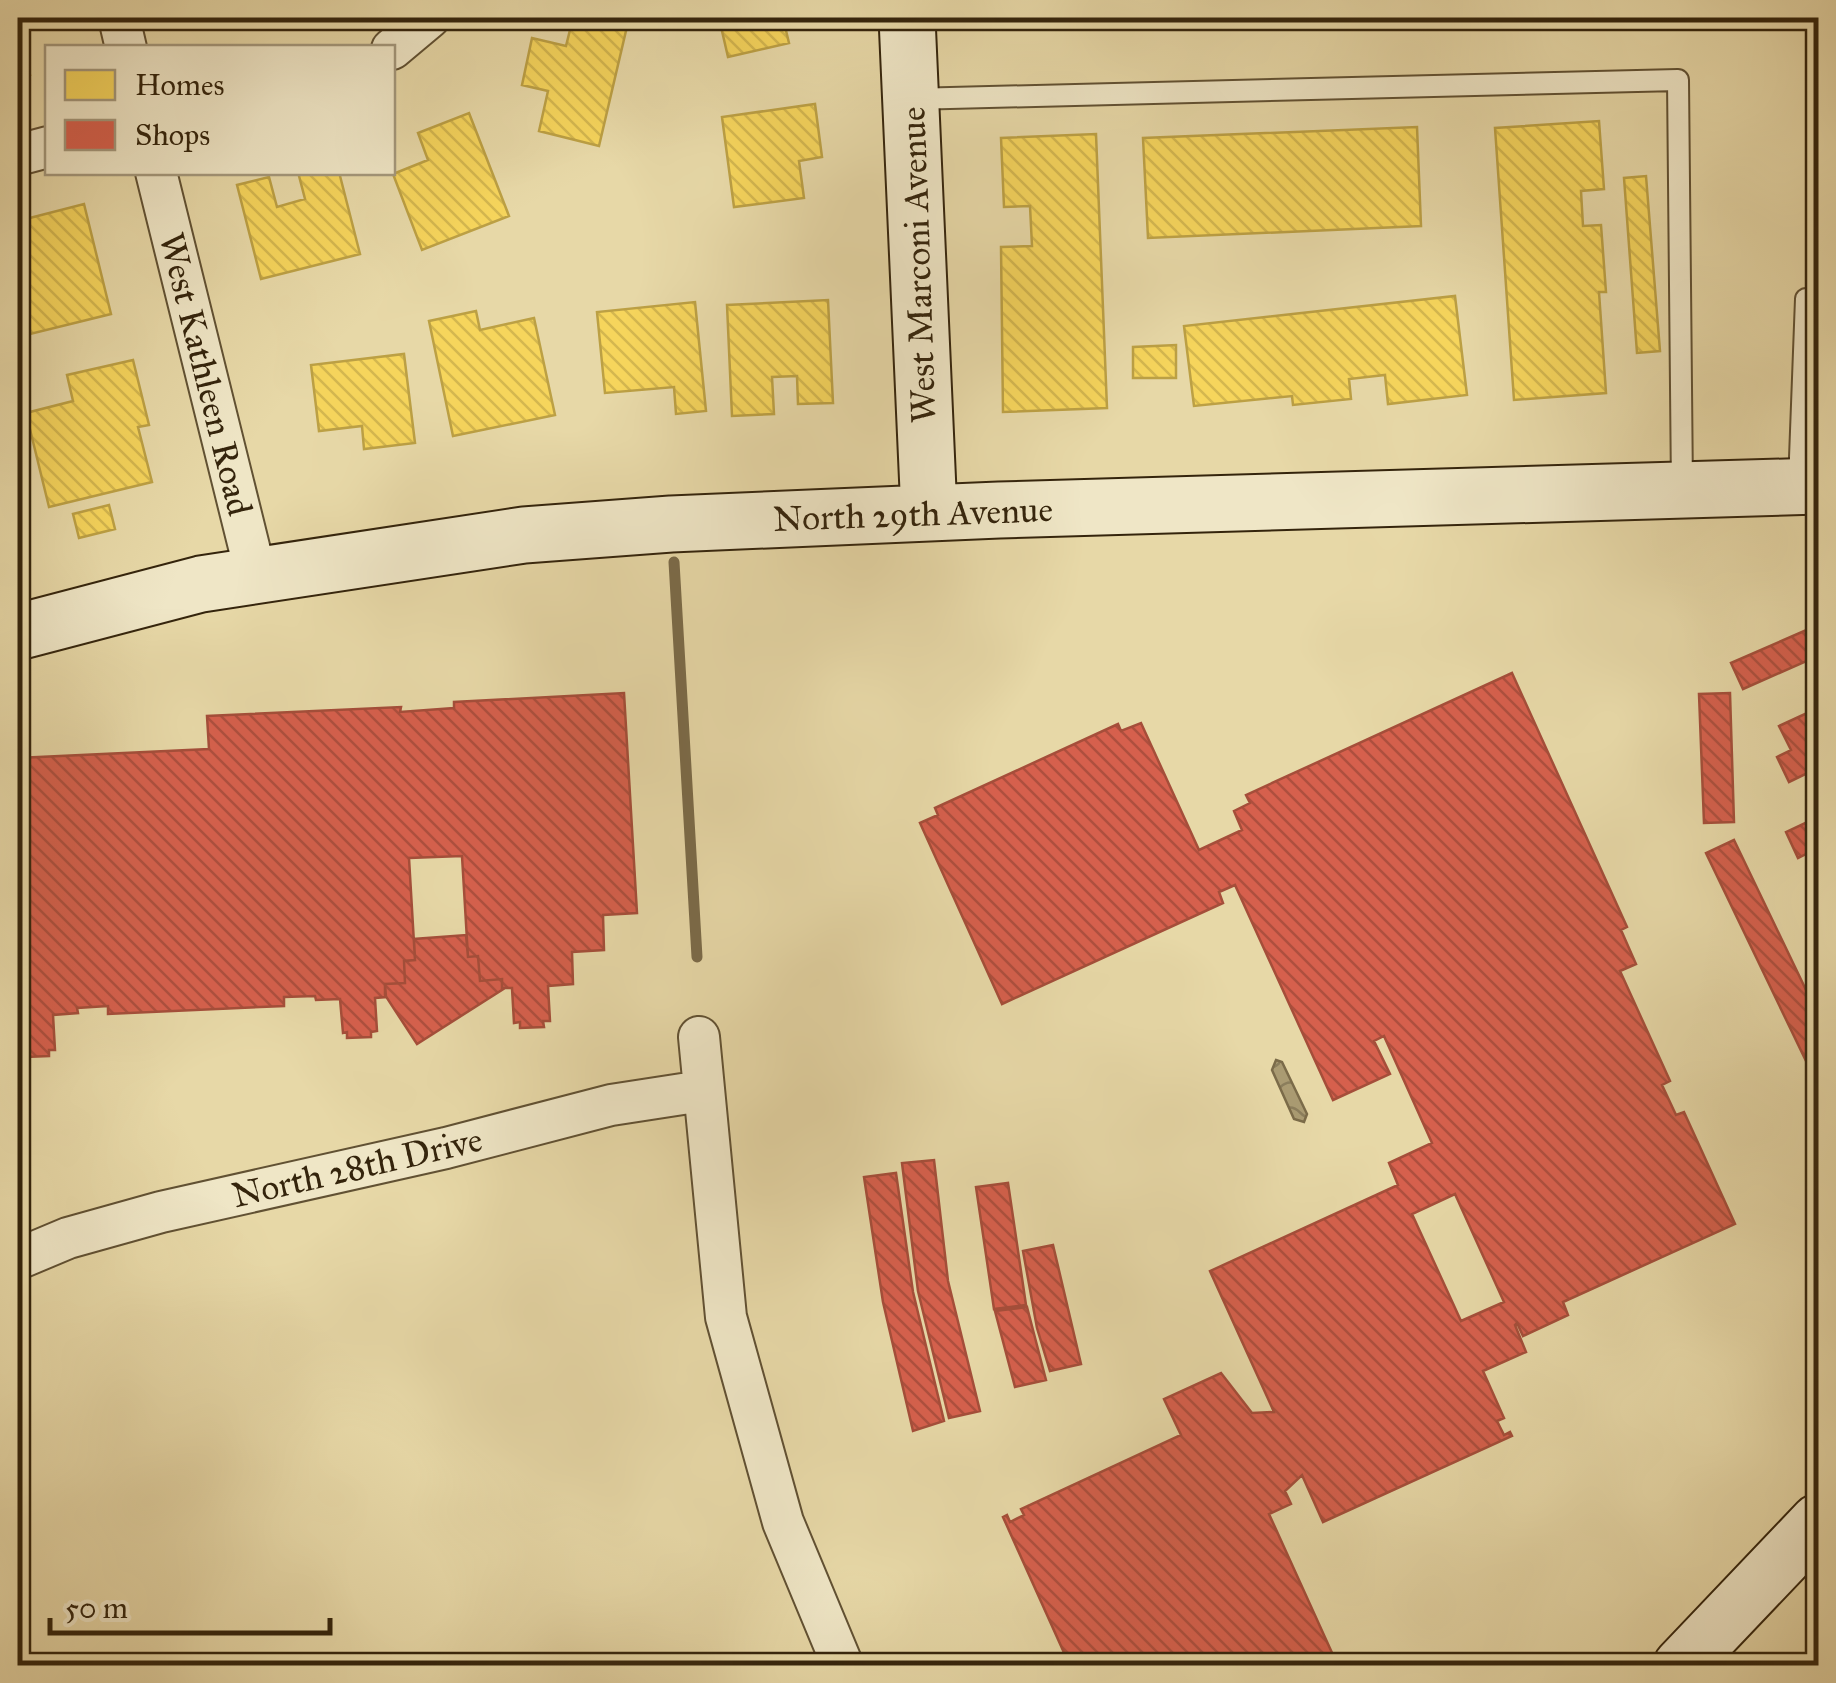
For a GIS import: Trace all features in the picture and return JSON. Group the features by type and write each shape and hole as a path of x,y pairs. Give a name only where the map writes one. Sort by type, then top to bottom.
{"street":[{"path":"118,18 125,45"},
{"path":"395,46 429,18"},
{"name":"West Marconi Avenue","path":"907,18 929,513"},
{"path":"18,155 45,148"},
{"name":"West Kathleen Road","path":"157,175 256,575"},
{"name":"North 29th Avenue","path":"18,632 201,584 524,535 929,513 1809,486"},
{"path":"699,1036 726,1318 783,1522 842,1666"},
{"name":"North 28th Drive","path":"18,1259 68,1238 161,1212 446,1148 611,1106 702,1092"},
{"path":"1680,1666 1818,1522"}],"lane":[{"path":"911,99 1678,80 1682,490"},
{"path":"1809,486 1806,299 1818,299"}],"water":[{"path":"1276,1060 1282,1062 1307,1114 1304,1122 1294,1119 1272,1070"}],"building: Homes":[{"path":"573,18 629,18 599,146 539,131 548,91 522,85 532,38 566,46"},
{"path":"719,18 783,18 789,43 728,57"},
{"path":"18,22 30,75 18,78"},
{"path":"815,104 822,157 799,161 804,198 734,207 722,117"},
{"path":"469,113 509,216 422,250 393,175 428,160 418,133"},
{"path":"1599,121 1604,189 1581,191 1583,226 1601,225 1606,292 1599,292 1606,393 1514,400 1495,128"},
{"path":"1417,127 1421,226 1148,238 1143,138"},
{"path":"1096,134 1107,408 1003,412 1001,247 1032,246 1030,206 1004,207 1001,138"},
{"path":"299,175 340,175 360,254 261,279 237,185 269,177 277,207 305,199"},
{"path":"1646,176 1660,351 1637,353 1624,178"},
{"path":"84,204 111,314 18,337 18,221"},
{"path":"1455,296 1467,395 1388,404 1385,375 1349,379 1351,399 1293,405 1292,396 1194,406 1184,326"},
{"path":"828,300 833,403 798,404 797,376 772,377 774,414 732,416 727,305"},
{"path":"695,302 706,411 676,414 674,387 605,393 597,312"},
{"path":"476,311 480,330 534,318 555,415 453,436 429,321"},
{"path":"1176,345 1176,378 1133,378 1133,347"},
{"path":"404,354 415,443 364,449 362,426 319,431 311,365"},
{"path":"133,360 149,425 138,427 152,482 49,507 26,413 73,401 67,375"},
{"path":"109,505 115,529 79,538 73,514"}],"building: Shops":[{"path":"1812,128 1818,128 1818,284 1814,284"},
{"path":"1818,625 1818,656 1743,689 1731,663"},
{"path":"1512,673 1627,927 1621,930 1636,964 1620,971 1670,1081 1662,1085 1676,1115 1684,1112 1735,1224 1563,1302 1568,1315 1523,1336 1517,1323 1526,1352 1483,1371 1504,1418 1497,1421 1504,1435 1510,1432 1512,1436 1323,1522 1302,1475 1285,1491 1291,1504 1269,1514 1338,1666 1070,1666 1003,1517 1007,1515 1010,1522 1024,1515 1021,1509 1181,1435 1164,1399 1221,1373 1252,1413 1274,1412 1210,1271 1398,1185 1389,1163 1432,1143 1384,1036 1374,1041 1390,1074 1333,1100 1235,885 1219,892 1223,903 1002,1004 920,823 938,815 935,808 1118,724 1121,731 1141,723 1199,850 1242,830 1234,811 1250,803 1246,795","holes":["1455,1194 1504,1302 1461,1321 1412,1214"]},
{"path":"624,693 637,913 603,915 604,950 572,952 573,984 548,986 550,1021 543,1021 544,1027 520,1028 520,1022 514,1023 512,988 502,988 502,979 480,981 478,956 468,957 462,856 409,858 415,960 404,961 405,983 385,984 386,997 375,998 377,1031 371,1032 371,1037 347,1038 347,1032 343,1033 340,999 284,997 284,1006 108,1014 108,1006 77,1008 78,1013 53,1015 55,1050 49,1050 49,1056 26,1057 26,1052 19,1052 18,758 209,749 207,716 401,707 400,712 454,708 454,702"},
{"path":"1730,693 1734,822 1704,823 1699,694"},
{"path":"1818,708 1818,768 1789,782 1777,757 1791,750 1779,726"},
{"path":"1818,817 1818,848 1798,858 1786,832"},
{"path":"1734,840 1818,1015 1818,1086 1706,853"},
{"path":"466,935 468,957 478,956 480,981 502,979 505,988 417,1044 385,995 385,984 405,983 404,961 415,960 414,939"},
{"path":"934,1160 948,1281 980,1411 949,1418 918,1291 902,1163"},
{"path":"896,1173 913,1292 944,1421 913,1431 883,1302 864,1177"},
{"path":"1008,1183 1026,1305 994,1309 976,1187"},
{"path":"1053,1245 1081,1364 1050,1371 1037,1328 1023,1251"},
{"path":"1027,1307 1046,1380 1015,1387 995,1311"}],"waterway":[{"path":"674,562 697,957"}]}
